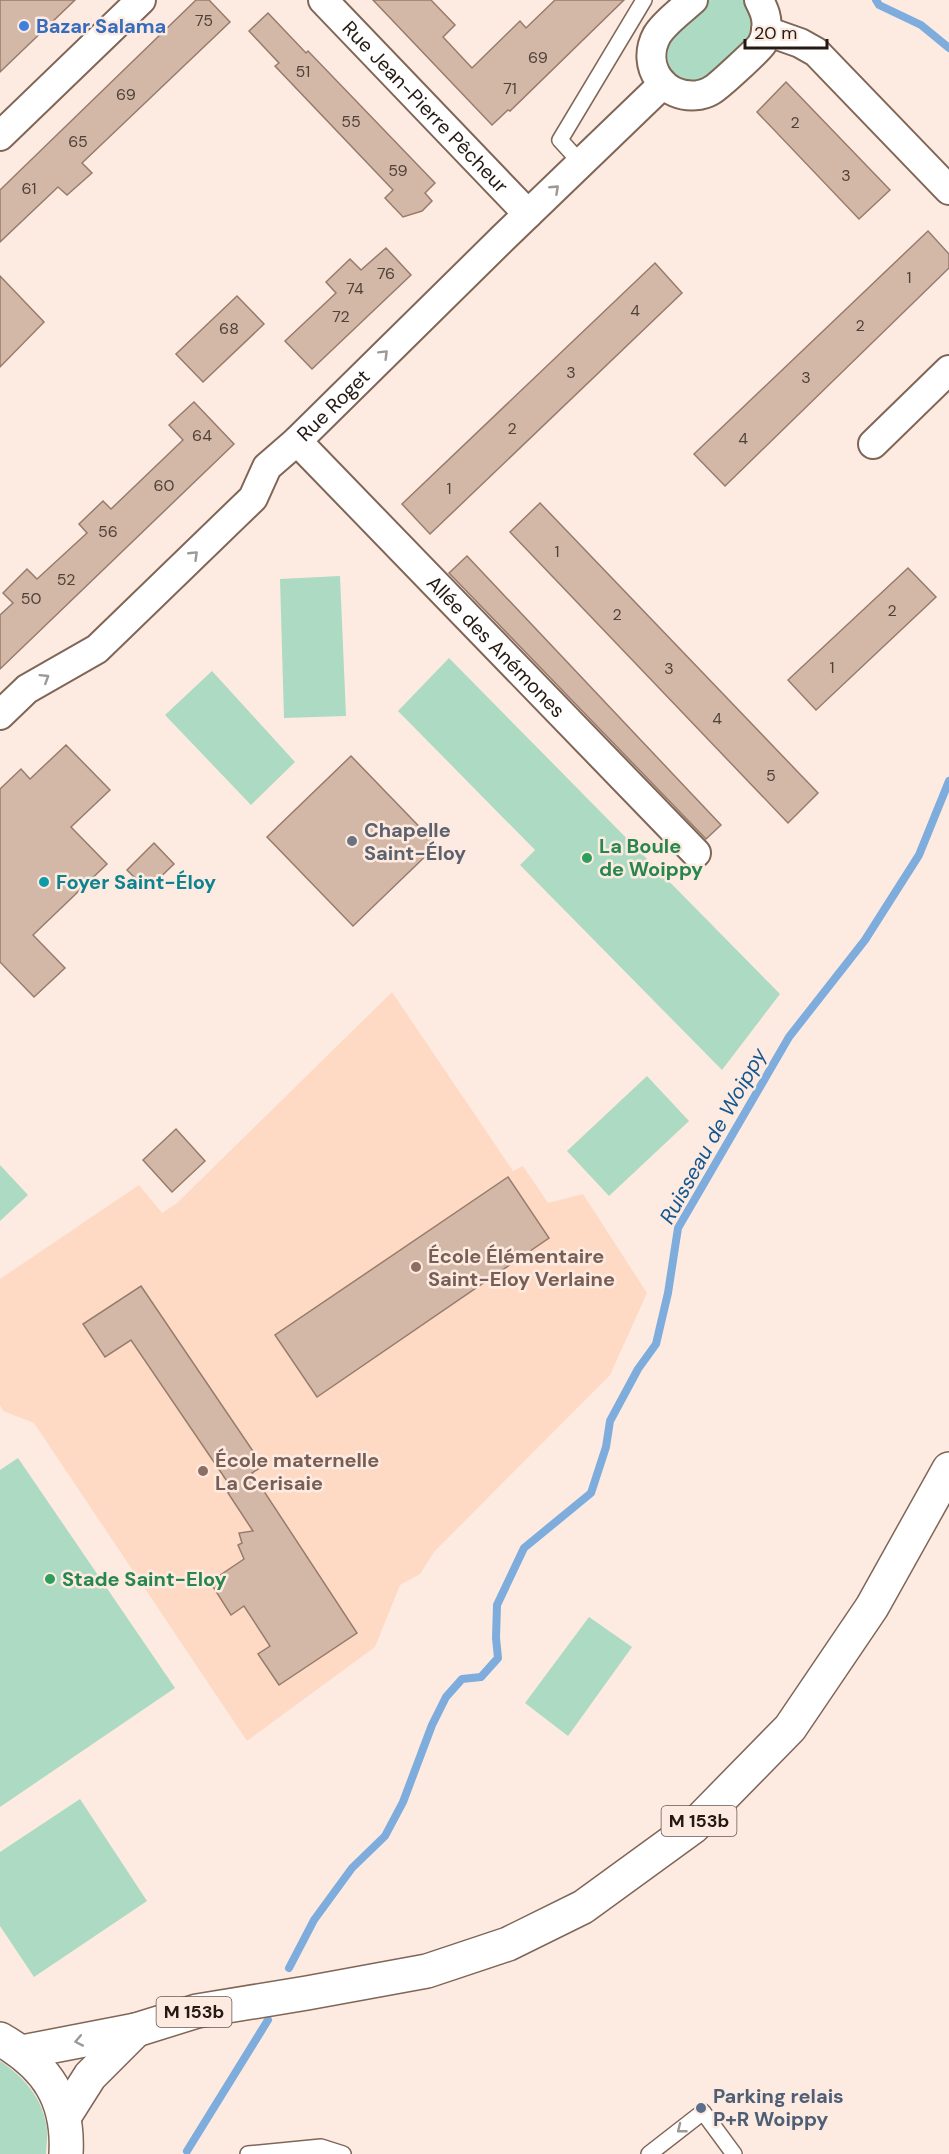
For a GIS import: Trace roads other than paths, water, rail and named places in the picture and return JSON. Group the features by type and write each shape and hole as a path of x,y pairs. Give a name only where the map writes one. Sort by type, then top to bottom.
{"main road":[{"name":"M 153b","path":"11,2046 136,2030 197,2011 427,1971 508,1944 583,1907 693,1827 790,1728 872,1607 949,1469"},
{"name":"M 153b","path":"64,2117 90,2076 136,2030"},
{"path":"11,2046 41,2070 56,2092 67,2135 66,2154"}],"street":[{"path":"0,136 141,0"},
{"name":"Rue Jean-Pierre Pêcheur","path":"322,0 528,214"},
{"path":"693,0 658,33 651,59 655,73 663,84 673,92 687,96 712,90 762,44 767,16 759,0"},
{"path":"766,31 801,43 816,52 949,190"},
{"name":"Rue Roget","path":"0,715 27,689 98,649 254,498 267,467 297,441 663,84"},
{"path":"873,444 949,370"},
{"name":"Allée des Anémones","path":"297,441 696,853"}],"lane":[{"path":"581,163 560,140 644,0"},
{"path":"649,2154 703,2112 734,2154"},
{"path":"248,2154 321,2147 344,2154"}],"waterway":[{"name":"Ruisseau de Woippy","path":"876,0 879,5 921,25 949,48"},
{"name":"Ruisseau de Woippy","path":"289,1968 314,1920 352,1868 385,1836 403,1802 432,1725 446,1697 462,1679 481,1677 498,1658 497,1605 524,1548 591,1493 606,1447 610,1421 638,1369 656,1344 668,1293 678,1228 789,1037 865,940 919,855 949,781"},
{"name":"Ruisseau de Woippy","path":"187,2151 268,2020"}],"place":[{"name":"Bazar Salama","path":"24,26"},
{"name":"Chapelle Saint-Éloy","path":"352,841"},
{"name":"La Boule de Woippy","path":"587,858"},
{"name":"Foyer Saint-Éloy","path":"44,882"},
{"name":"École Élémentaire Saint-Eloy Verlaine","path":"416,1267"},
{"name":"École maternelle La Cerisaie","path":"203,1471"},
{"name":"Stade Saint-Eloy","path":"50,1579"},
{"name":"Parking relais P+R Woippy","path":"701,2108"}]}
